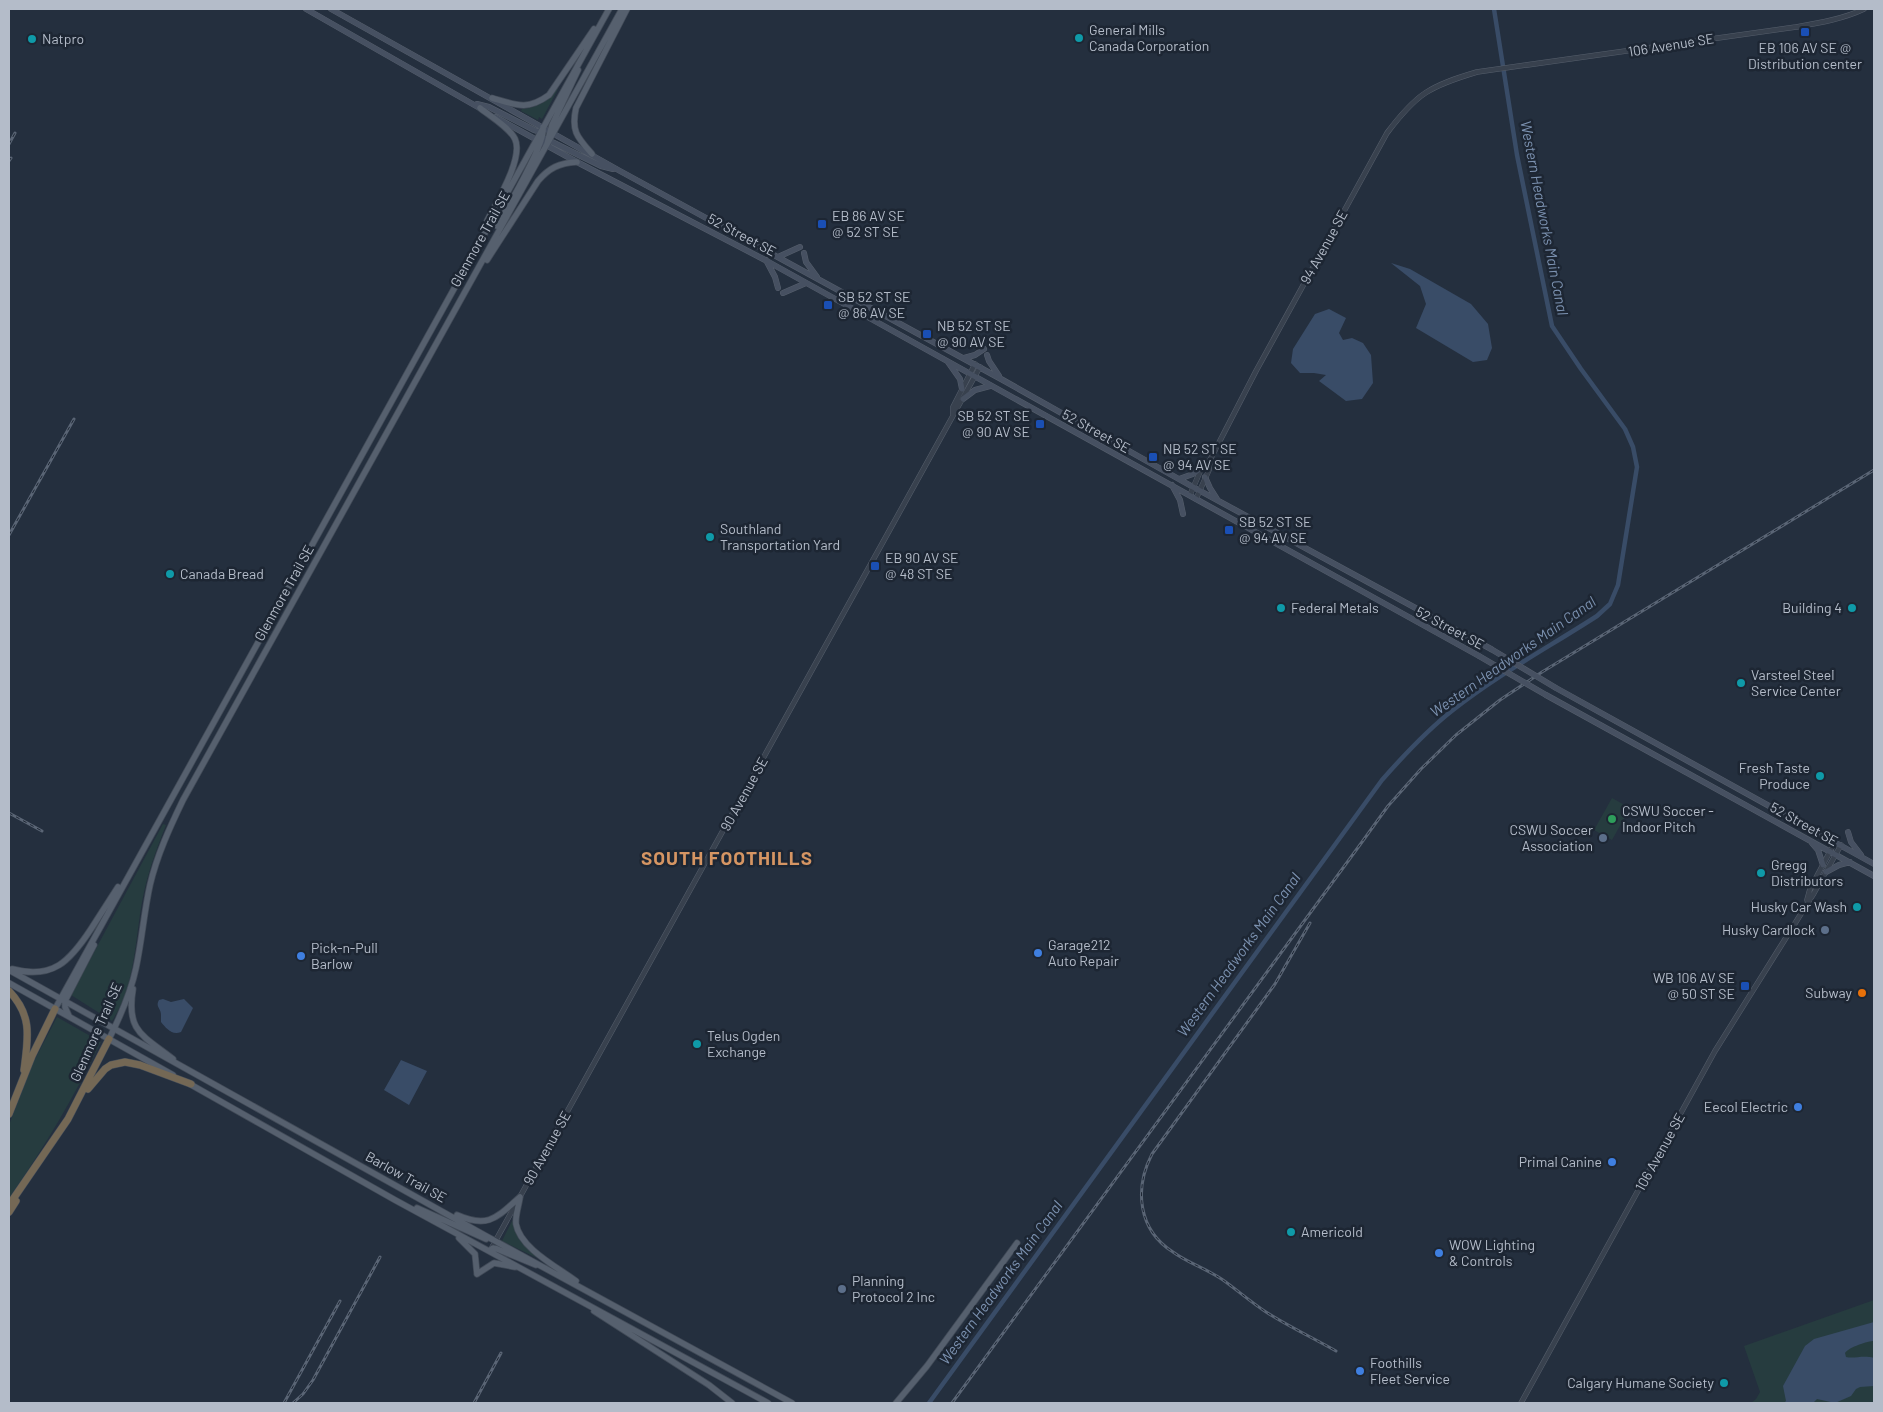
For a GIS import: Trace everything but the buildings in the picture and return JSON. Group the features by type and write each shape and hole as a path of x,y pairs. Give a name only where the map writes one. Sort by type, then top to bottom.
{"highway":[{"path":"9,991 22,1006 27,1022 28,1037 23,1078"},
{"path":"9,1114 23,1078 55,1009"},
{"name":"Glenmore Trail SE","path":"9,1204 76,1106 109,1039"},
{"path":"76,1106 105,1069 118,1063 133,1062 191,1084"},
{"path":"9,1212 46,1152"}],"main road":[{"name":"52 Street SE","path":"306,9 480,108 592,154 964,358 1193,487 1491,649 1556,688 1874,864"},
{"name":"52 Street SE","path":"331,9 492,98 545,136 577,162 765,260 946,359 991,386 1196,498 1546,695 1874,876"},
{"name":"Glenmore Trail SE","path":"109,1039 131,987 136,969 150,884 168,831 469,287 545,136 579,63 609,9"},
{"name":"Glenmore Trail SE","path":"63,1000 87,962 106,916 468,262 622,9"},
{"path":"592,154 576,133 574,125 576,108 627,9"},
{"path":"492,98 525,106 539,102 549,95 597,24 605,16"},
{"path":"469,102 488,107 601,166 620,171"},
{"path":"468,262 514,164 517,147 515,138 509,131 480,108"},
{"path":"469,287 538,181 551,168 566,162 577,162"},
{"path":"778,257 800,247"},
{"path":"804,253 806,262 818,279"},
{"path":"765,260 775,277 778,288"},
{"path":"783,293 806,283"},
{"path":"964,358 976,355 984,349"},
{"path":"987,355 1001,379"},
{"path":"946,359 960,380 962,389"},
{"path":"963,399 979,388 991,386"},
{"path":"1179,479 1193,474 1202,467"},
{"path":"1206,477 1210,488 1219,501"},
{"path":"1172,485 1180,500 1183,514"},
{"path":"1848,832 1851,842 1863,858"},
{"path":"1808,839 1818,850 1823,864"},
{"path":"1826,872 1850,862"},
{"path":"9,969 22,972 38,972 56,968 67,961 80,946 120,884 132,869"},
{"name":"Barlow Trail SE","path":"9,969 190,1072 792,1403"},
{"path":"136,969 131,1001 131,1017 134,1024 143,1036 190,1072"},
{"name":"Barlow Trail SE","path":"9,983 395,1200 768,1403"},
{"path":"55,1009 63,1000"},
{"path":"63,1000 64,1007 70,1017"},
{"path":"424,1201 476,1222 491,1220 520,1197"},
{"path":"520,1197 516,1223 520,1235 527,1244 596,1296"},
{"path":"395,1200 485,1239 495,1241"},
{"path":"442,1226 471,1249 476,1258 477,1274 494,1262 525,1270"},
{"path":"896,1403 927,1366 1017,1242"},
{"path":"489,1251 493,1248 497,1249 526,1262 547,1268"},
{"path":"569,1295 709,1385 732,1403"}],"street":[{"name":"106 Avenue SE","path":"1477,72 1532,66 1796,27 1853,14 1864,9"},
{"name":"94 Avenue SE","path":"1190,495 1202,467 1210,460 1256,371 1387,133 1413,101 1430,89 1477,72"},
{"name":"90 Avenue SE","path":"953,414 953,407 962,389 978,366"},
{"name":"90 Avenue SE","path":"489,1251 963,399 972,375"},
{"name":"94 Avenue SE","path":"1196,498 1209,470 1210,460"},
{"name":"106 Avenue SE","path":"1521,1403 1716,1051 1826,872 1838,844"},
{"name":"106 Avenue SE","path":"1805,904 1810,889 1823,864 1833,853"}],"green space":[{"path":"557,88 542,119 539,117 538,120 521,111 522,109 542,103"},
{"name":"CSWU Soccer - Indoor Pitch","path":"1612,798 1630,808 1612,840 1594,830"},
{"path":"163,824 166,825 144,892 130,979 120,1008 112,1021 71,995"},
{"path":"57,1017 101,1042 58,1122 9,1198 9,1125 33,1063"},
{"path":"512,1221 514,1221 522,1241 535,1257 502,1241"},
{"path":"1874,1300 1874,1403 1751,1403 1760,1392 1744,1346"}],"water":[{"path":"1391,263 1410,269 1471,304 1488,324 1492,348 1487,360 1473,362 1416,328 1426,304 1420,286"},
{"path":"1329,309 1346,318 1339,333 1343,340 1352,338 1363,343 1371,355 1373,383 1362,399 1346,401 1319,381 1326,375 1300,373 1291,363 1293,349 1315,314"},
{"path":"163,999 171,1002 184,999 193,1008 181,1032 172,1032 161,1022 158,1004 159,1000"},
{"path":"401,1060 427,1071 409,1105 384,1090"},
{"path":"1874,1322 1874,1341 1863,1343 1845,1353 1846,1357 1874,1358 1874,1386 1860,1387 1851,1396 1835,1403 1817,1399 1813,1403 1784,1403 1786,1401 1783,1386 1805,1346 1814,1339"}],"waterway":[{"name":"Western Headworks Main Canal","path":"929,1403 1382,780 1434,726 1470,697 1597,616 1610,604 1618,585 1637,467 1633,447 1625,429 1552,326 1517,155 1494,9"}],"railway":[{"path":"9,144 15,133"},
{"path":"9,535 74,419"},
{"path":"952,1403 1388,806 1421,769 1456,735 1500,700 1542,672 1874,470"},
{"path":"9,813 42,831"},
{"path":"1310,923 1275,984 1152,1154 1146,1167 1142,1195 1146,1221 1161,1243 1179,1256 1223,1280 1266,1312 1336,1351"},
{"path":"293,1403 303,1394 313,1380 380,1257"},
{"path":"284,1403 340,1301"},
{"path":"474,1403 501,1353"}],"place":[{"name":"EB 106 AV SE @ Distribution center","path":"1805,32"},
{"name":"General Mills Canada Corporation","path":"1079,38"},
{"name":"Natpro","path":"32,39"},
{"name":"EB 86 AV SE @ 52 ST SE","path":"822,224"},
{"name":"SB 52 ST SE @ 86 AV SE","path":"828,305"},
{"name":"NB 52 ST SE @ 90 AV SE","path":"927,334"},
{"name":"SB 52 ST SE @ 90 AV SE","path":"1040,424"},
{"name":"NB 52 ST SE @ 94 AV SE","path":"1153,457"},
{"name":"SB 52 ST SE @ 94 AV SE","path":"1229,530"},
{"name":"Southland Transportation Yard","path":"710,537"},
{"name":"EB 90 AV SE @ 48 ST SE","path":"875,566"},
{"name":"Canada Bread","path":"170,574"},
{"name":"Federal Metals","path":"1281,608"},
{"name":"Building 4","path":"1852,608"},
{"name":"Varsteel Steel Service Center","path":"1741,683"},
{"name":"Fresh Taste Produce","path":"1820,776"},
{"name":"CSWU Soccer - Indoor Pitch","path":"1612,819"},
{"name":"CSWU Soccer Association","path":"1603,838"},
{"name":"Gregg Distributors","path":"1761,873"},
{"name":"Husky Car Wash","path":"1857,907"},
{"name":"Husky Cardlock","path":"1825,930"},
{"name":"Garage212 Auto Repair","path":"1038,953"},
{"name":"Pick-n-Pull Barlow","path":"301,956"},
{"name":"WB 106 AV SE @ 50 ST SE","path":"1745,986"},
{"name":"Subway","path":"1862,993"},
{"name":"Telus Ogden Exchange","path":"697,1044"},
{"name":"Eecol Electric","path":"1798,1107"},
{"name":"Primal Canine","path":"1612,1162"},
{"name":"Americold","path":"1291,1232"},
{"name":"WOW Lighting & Controls","path":"1439,1253"},
{"name":"Planning Protocol 2 Inc","path":"842,1289"},
{"name":"Foothills Fleet Service","path":"1360,1371"},
{"name":"Calgary Humane Society","path":"1724,1383"}],"district":[{"name":"SOUTH FOOTHILLS","path":"727,858"}]}
